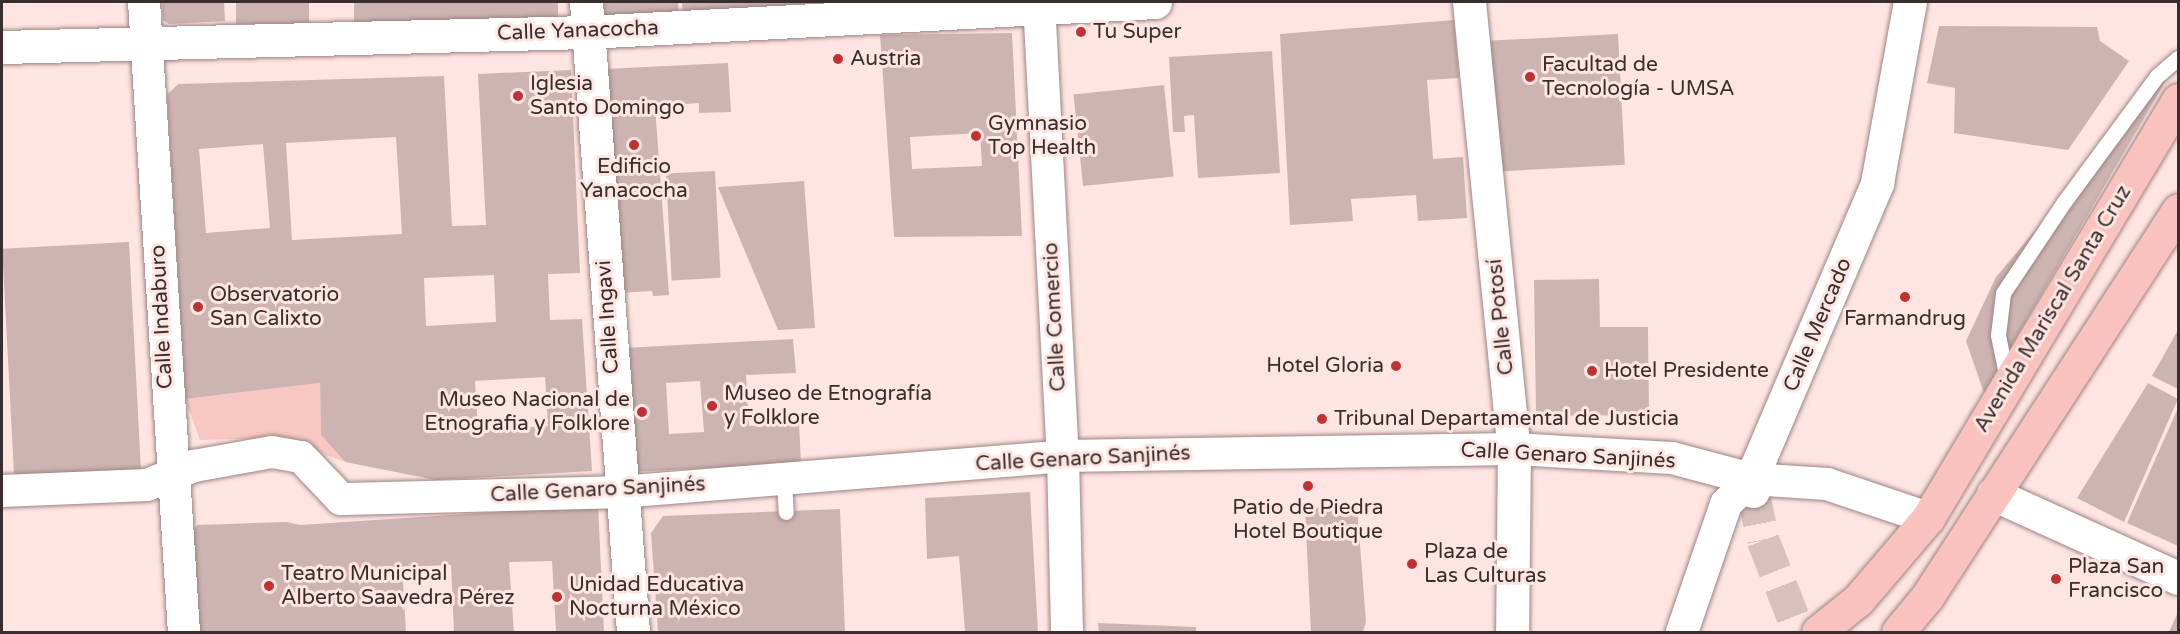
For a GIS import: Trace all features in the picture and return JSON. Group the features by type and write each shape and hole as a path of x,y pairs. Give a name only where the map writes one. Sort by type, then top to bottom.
{"main road":[{"name":"Avenida Mariscal Santa Cruz","path":"1818,633 1865,593 1928,518 2178,100"},
{"path":"1898,633 1927,597 2178,210"}],"street":[{"name":"Calle Indaburo","path":"144,2 172,474 184,633"},
{"name":"Calle Yanacocha","path":"2,47 146,45 586,17 1155,2"},
{"name":"Calle Potosí","path":"1469,2 1514,448 1512,633"},
{"name":"Calle Mercado","path":"1682,633 1726,504 1752,485 1877,183 1910,2"},
{"name":"Calle Comercio","path":"1039,5 1063,456 1067,633"},
{"name":"Calle Ingavi","path":"586,17 620,492 633,633"},
{"name":"Calle Genaro Sanjinés","path":"169,421 200,453 272,452 301,457 341,499 620,492 1063,456 1514,448 1672,458 1752,485 1827,484 1928,518"},
{"name":"Calle Genaro Sanjinés","path":"2,491 147,485 172,474 249,453"},
{"path":"1993,494 2178,578"}],"lane":[{"path":"2008,383 1998,335 2003,293 2064,202 2157,76 2178,58"},
{"path":"784,479 786,512"}],"shaded area":[{"path":"320,383 321,435 345,462 280,438 200,440 185,399"}],"building":[{"path":"162,2 224,2 225,21 169,24 163,20"},
{"path":"236,2 309,2 309,24 236,24"},
{"path":"354,2 558,2 558,33 354,33"},
{"path":"604,2 678,2 679,20 605,23"},
{"path":"682,2 807,2 807,13 683,19"},
{"path":"1454,20 1459,78 1427,80 1433,159 1463,157 1467,218 1418,221 1416,195 1351,199 1353,221 1290,225 1280,34"},
{"path":"1939,26 2097,27 2100,41 2129,61 2068,150 1954,133 1955,88 1927,83"},
{"path":"1012,33 1022,236 894,237 880,35","holes":["980,133 982,166 912,169 910,137"]},
{"name":"Facultad de Tecnología - UMSA","path":"1618,34 1625,165 1489,172 1482,41"},
{"path":"1272,51 1280,173 1198,178 1194,115 1184,116 1185,132 1173,132 1169,57"},
{"path":"728,63 731,112 699,113 699,103 655,106 669,295 653,296 652,291 617,293 605,69"},
{"path":"2176,63 1984,393 1966,341 1996,277"},
{"path":"571,70 580,273 548,274 550,320 582,319 592,471 436,480 345,462 321,435 320,383 185,399 167,95 178,84 444,76 452,226 486,225 478,74","holes":["396,137 402,234 292,240 286,143","263,144 270,228 206,233 199,149","494,275 496,322 426,326 424,278","545,377 548,426 478,430 475,381"]},
{"path":"1164,85 1174,176 1083,186 1073,95"},
{"path":"715,171 721,278 672,280 666,174"},
{"path":"804,181 815,328 778,330 718,187"},
{"path":"129,242 141,473 14,479 2,249"},
{"name":"Hotel Presidente","path":"1599,279 1600,327 1648,327 1649,415 1536,416 1534,280"},
{"path":"2178,330 2178,389 2152,376"},
{"path":"793,339 796,373 746,375 749,426 799,423 801,463 630,472 623,348","holes":["700,381 704,432 669,434 666,383"]},
{"path":"2148,383 2178,399 2124,522 2077,498"},
{"path":"2178,408 2178,546 2127,523"},
{"path":"1030,492 1038,632 965,632 959,556 927,559 925,498"},
{"path":"598,505 604,632 556,632 552,561 509,562 514,632 454,632 451,565 402,567 406,632 192,632 185,540 197,525 287,522 300,525"},
{"path":"1357,506 1366,622 1363,632 1311,632 1305,509"},
{"path":"840,509 845,632 658,632 651,533 663,516"},
{"path":"2178,612 2178,632 2169,632"},
{"path":"1098,623 1196,627 1196,632 1099,632"}],"tunnel":[{"path":"1753,491 1763,540 1799,632"}],"place":[{"name":"Tu Super","path":"1081,32"},
{"name":"Austria","path":"838,59"},
{"name":"Facultad de Tecnología - UMSA","path":"1530,77"},
{"name":"Iglesia Santo Domingo","path":"518,96"},
{"name":"Gymnasio Top Health","path":"976,136"},
{"name":"Edificio Yanacocha","path":"634,145"},
{"name":"Farmandrug","path":"1905,297"},
{"name":"Observatorio San Calixto","path":"198,307"},
{"name":"Hotel Gloria","path":"1396,366"},
{"name":"Hotel Presidente","path":"1592,371"},
{"name":"Museo de Etnografía y Folklore","path":"712,406"},
{"name":"Museo Nacional de Etnografia y Folklore","path":"642,412"},
{"name":"Tribunal Departamental de Justicia","path":"1322,419"},
{"name":"Patio de Piedra Hotel Boutique","path":"1308,486"},
{"name":"Plaza de Las Culturas","path":"1412,564"},
{"name":"Plaza San Francisco","path":"2056,579"},
{"name":"Teatro Municipal Alberto Saavedra Pérez","path":"269,586"},
{"name":"Unidad Educativa Nocturna México","path":"557,597"}]}
